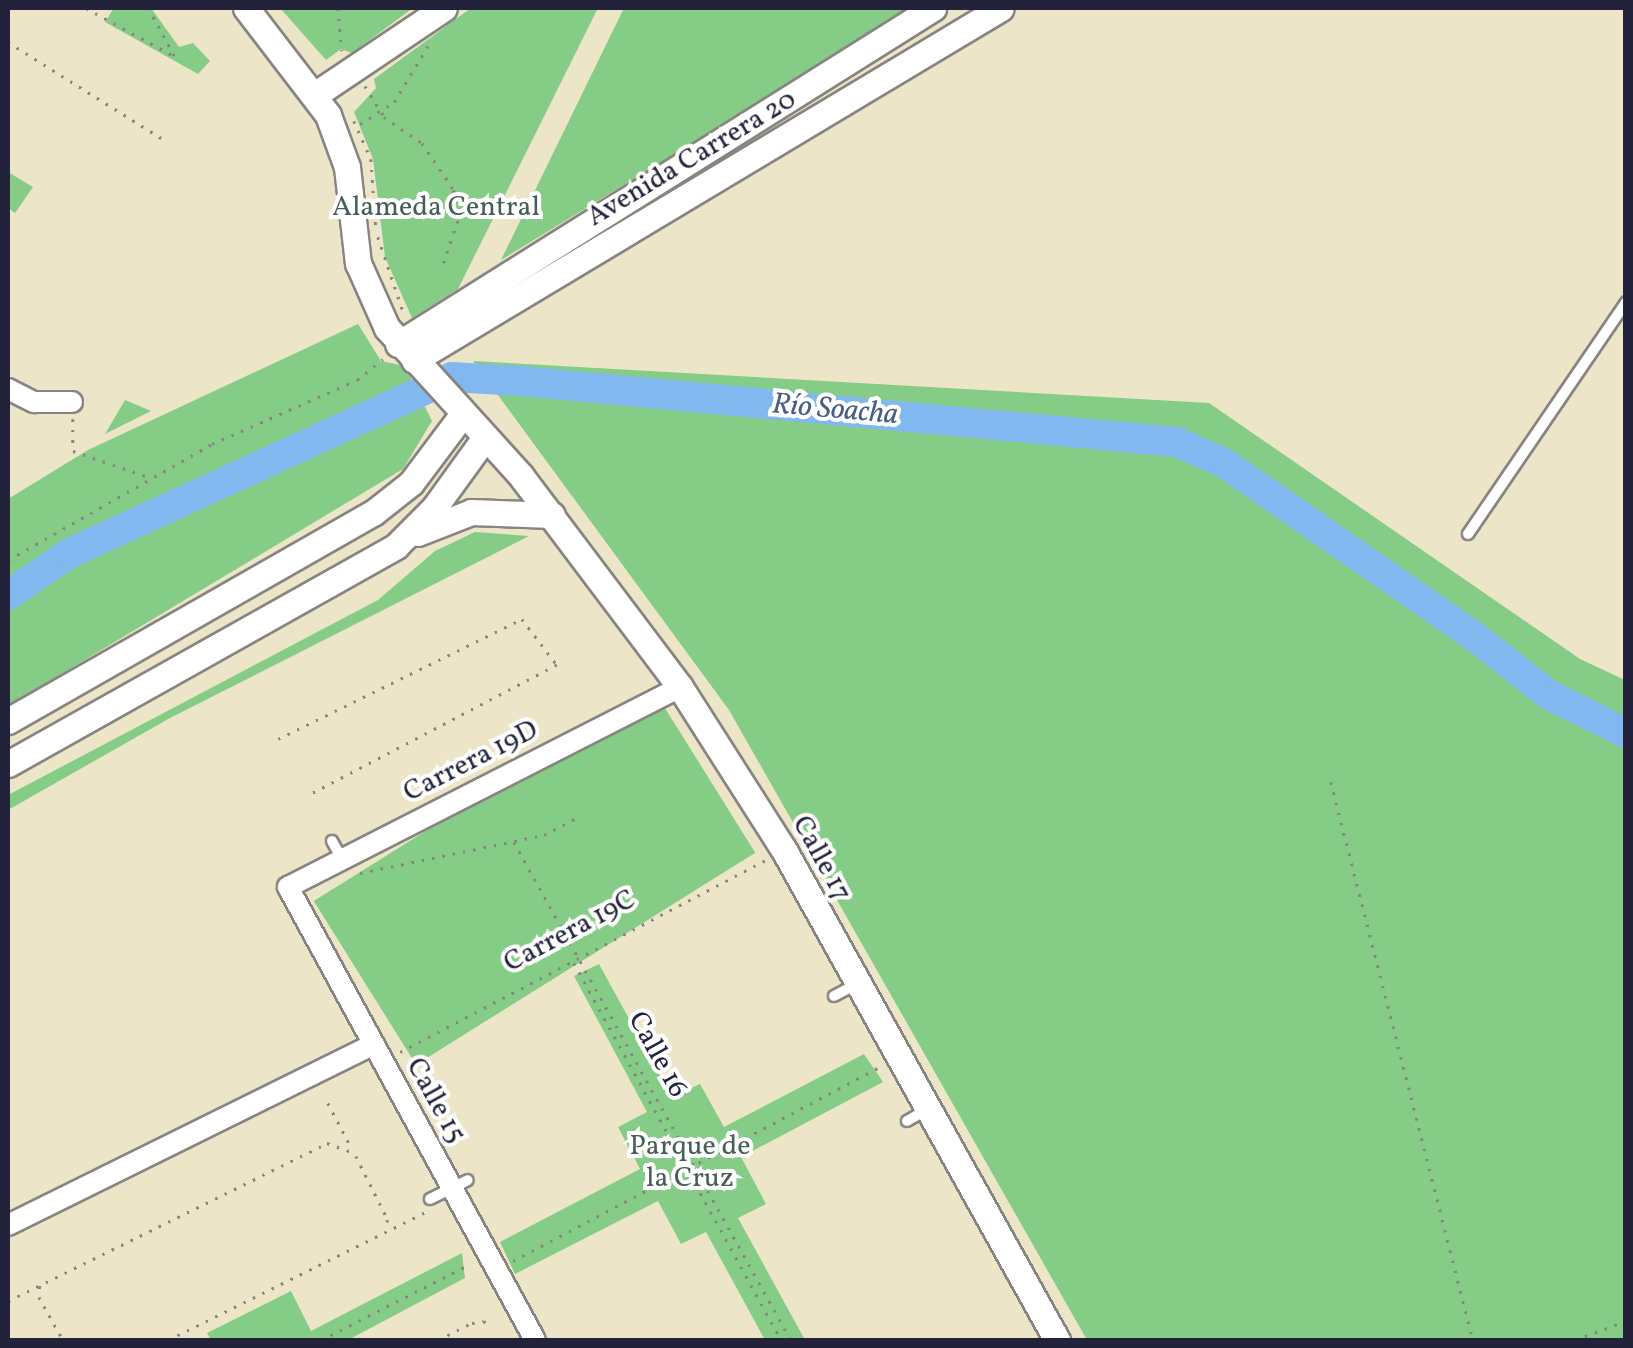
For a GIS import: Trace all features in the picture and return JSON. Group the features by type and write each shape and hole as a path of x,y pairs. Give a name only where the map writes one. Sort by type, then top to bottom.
{"street":[{"path":"246,8 316,94 348,167 352,236 367,291 419,367"},
{"name":"Avenida Carrera 20","path":"419,367 934,8"},
{"name":"Avenida Carrera 20","path":"419,367 1001,8"},
{"path":"316,94 433,15"},
{"name":"Calle 17","path":"419,367 552,515 680,687 784,850 845,990 898,1060 917,1116 1058,1340"},
{"path":"8,389 34,402 72,402"},
{"path":"8,721 374,513 411,483 462,415"},
{"path":"396,546 434,508 484,440"},
{"path":"8,764 396,546 470,512 552,515"},
{"name":"Carrera 19D","path":"288,887 680,687"},
{"name":"Calle 15","path":"288,887 330,981 460,1183 492,1262 535,1340"},
{"path":"8,1224 116,1162 378,1053"}],"lane":[{"path":"1468,534 1626,302"},
{"path":"430,1199 460,1183"}],"path":[{"path":"86,8 174,56 148,8"},
{"path":"338,8 341,49 381,113 422,142 454,190 458,221 444,265"},
{"path":"360,124 381,113 408,84 432,38 433,15"},
{"path":"8,42 161,138"},
{"path":"8,560 150,478 357,380 419,367"},
{"path":"72,402 73,451 150,478"},
{"path":"278,739 522,619 557,665 308,796"},
{"path":"1331,782 1474,1340"},
{"path":"338,859 514,842 580,816"},
{"name":"Calle 16","path":"514,842 791,1340"},
{"name":"Carrera 19C","path":"378,1053 579,959 784,850"},
{"path":"573,962 781,1340"},
{"path":"321,1340 464,1264 510,1263 898,1060"},
{"path":"328,1103 388,1220 380,1234"},
{"path":"8,1301 327,1143 354,1153"},
{"path":"168,1340 428,1211 430,1199"},
{"path":"40,1285 39,1298 63,1340"},
{"path":"438,1340 472,1323 484,1321 491,1328"},
{"path":"1575,1340 1626,1321"}],"green space":[{"path":"114,8 151,8 179,47 193,43 210,61 198,74 105,22"},
{"path":"280,8 413,8 352,53 341,49 326,60"},
{"name":"Alameda Central","path":"471,8 598,8 458,289 412,318 385,257 373,159 354,112 376,88 374,79"},
{"path":"624,8 913,8 501,260"},
{"path":"8,172 33,187 15,213 8,208"},
{"path":"358,324 381,361 405,366 432,421 403,469 8,706 8,499 88,450"},
{"path":"473,361 1209,403 1580,659 1625,680 1625,1340 1087,1340 729,710"},
{"path":"125,400 151,411 105,434"},
{"path":"475,532 529,536 170,718 8,810 8,795 378,600 435,551"},
{"path":"653,689 755,853 416,1065 314,901"},
{"name":"Parque de la Cruz","path":"599,964 672,1097 700,1084 724,1127 864,1054 883,1082 741,1157 766,1204 738,1218 805,1340 765,1340 706,1232 681,1244 658,1201 515,1274 500,1242 640,1169 618,1127 647,1112 574,976"},
{"path":"462,1253 465,1278 348,1340 211,1340 207,1333 291,1291 311,1331"}],"waterway":[{"name":"Río Soacha","path":"8,595 70,553 452,377 520,381 1177,442 1224,463 1474,636 1549,695 1626,733"}]}
